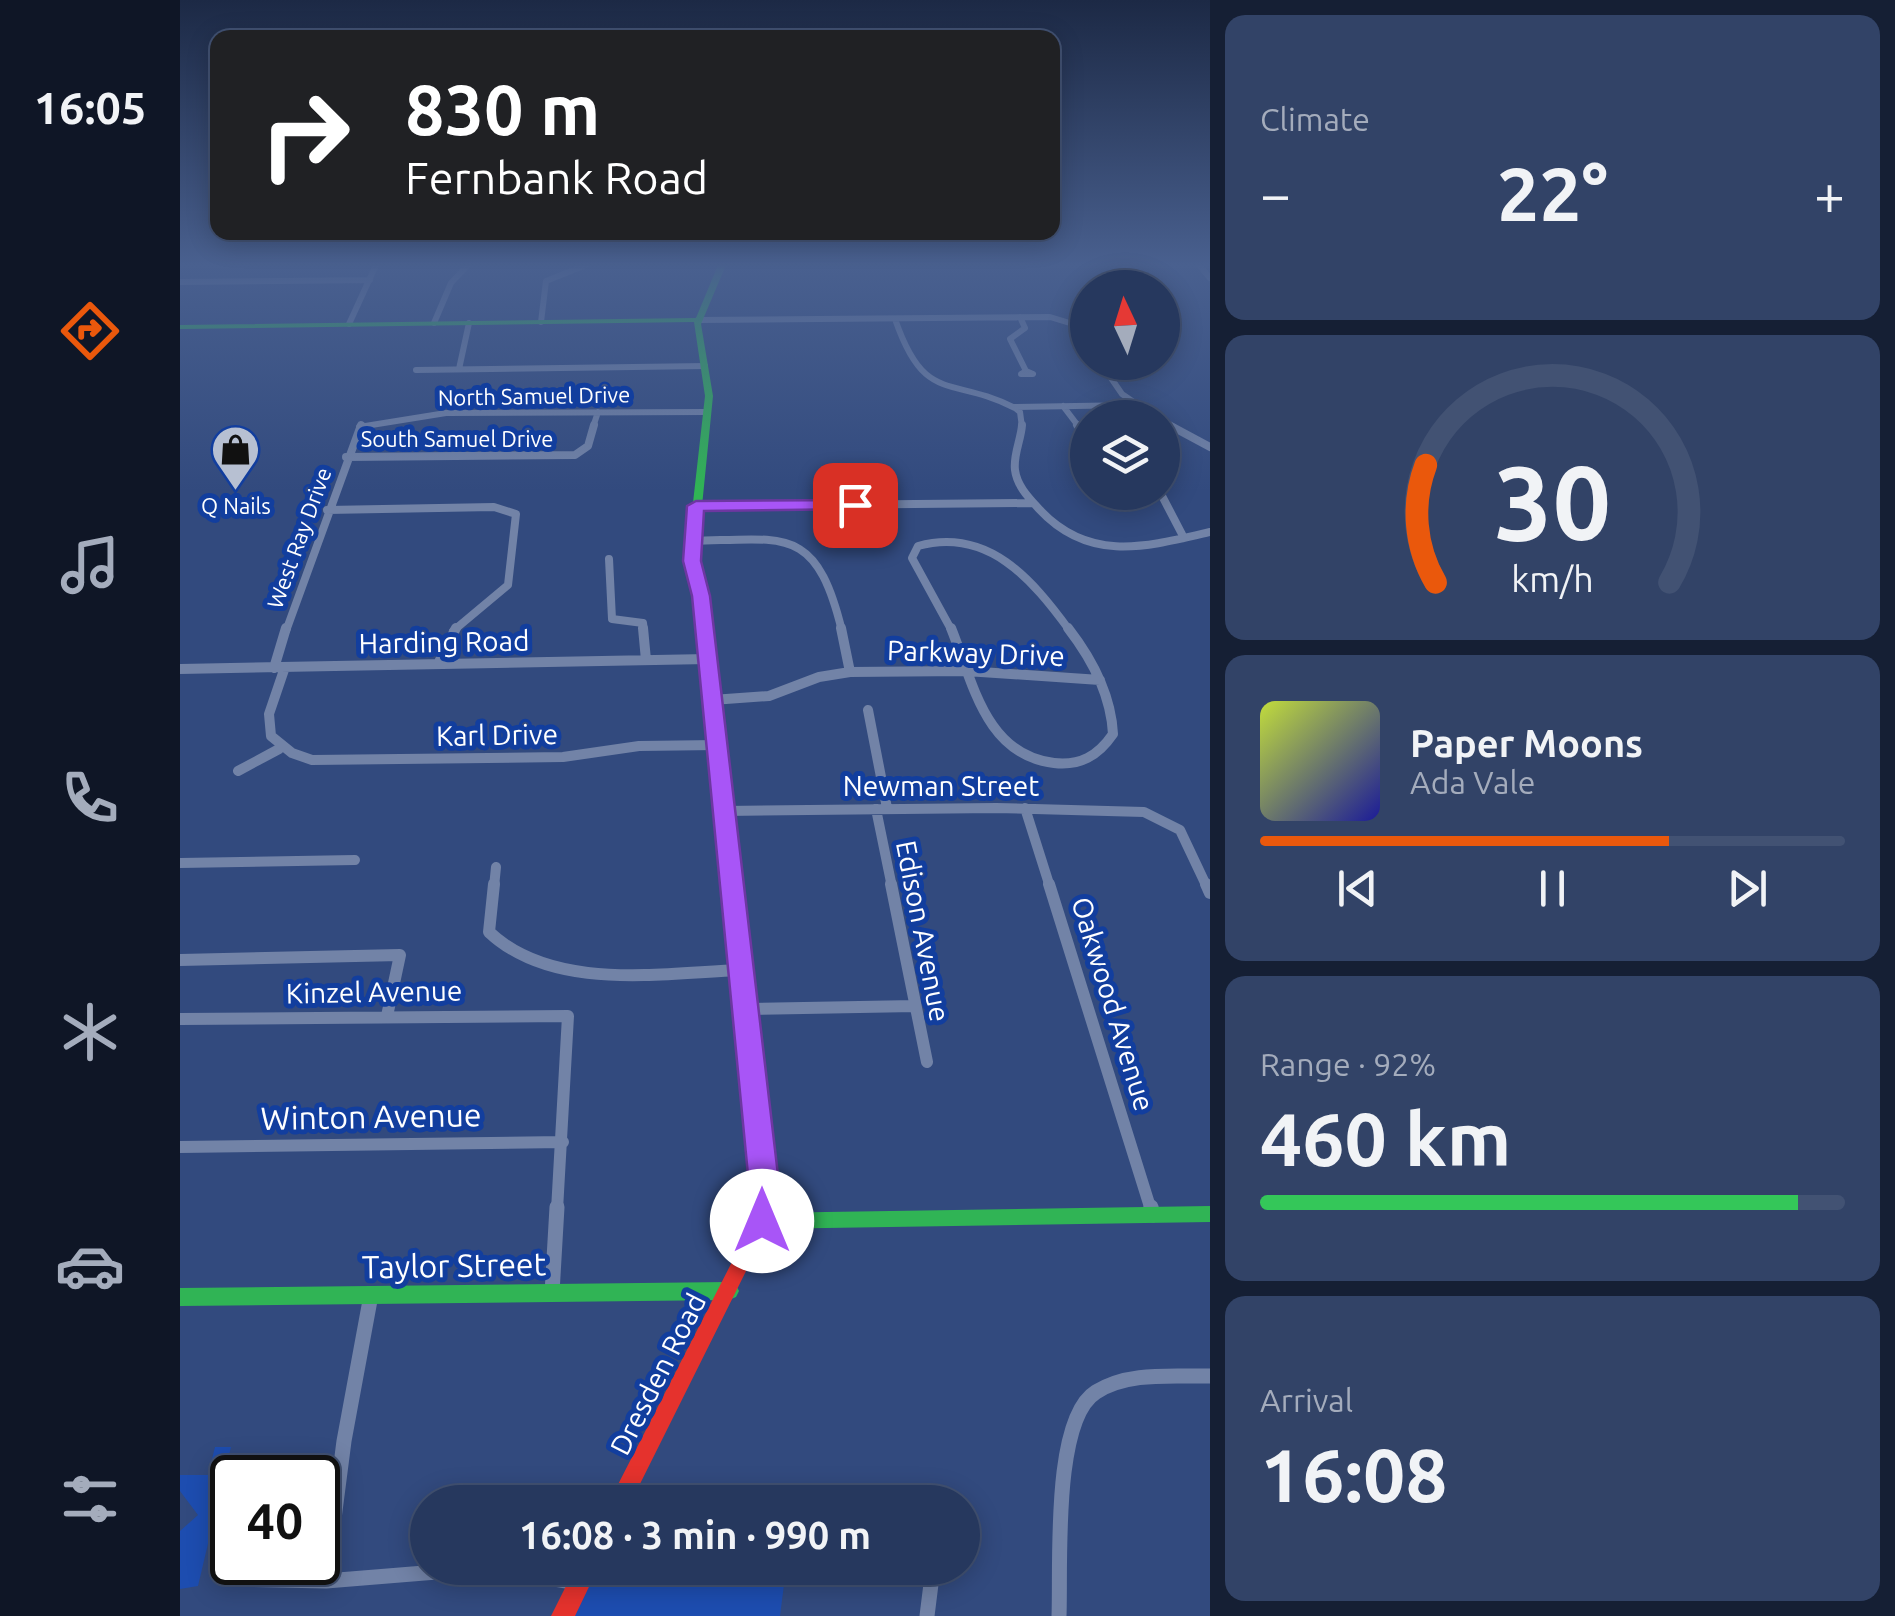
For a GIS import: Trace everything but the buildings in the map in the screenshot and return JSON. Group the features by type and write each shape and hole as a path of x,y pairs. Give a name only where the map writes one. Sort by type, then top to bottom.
{"street":[{"path":"459,369 465,340"},
{"name":"Dresden Road","path":"629,1485 762,1221 763,1175 725,811 701,596 692,561 708,412 701,340"},
{"path":"902,340 905,352 922,372 971,395 1013,407 1070,406"},
{"path":"1011,340 1026,371"},
{"path":"416,370 705,366"},
{"path":"1111,380 1129,400"},
{"path":"1062,406 1070,416"},
{"path":"1013,407 1023,421 1016,477 1032,503 1076,541 1101,549 1133,550 1210,532"},
{"name":"South Samuel Drive","path":"346,457 580,454 588,446 598,412"},
{"name":"North Samuel Drive","path":"362,424 435,414 708,412"},
{"name":"West Ray Drive","path":"280,667 327,510 356,430 362,424"},
{"path":"1180,430 1210,447"},
{"path":"696,506 1032,503"},
{"path":"327,510 511,510 518,521 508,585 454,627 443,642 438,664"},
{"path":"1169,510 1184,538"},
{"path":"693,541 783,540 798,544 822,576 833,599 850,672"},
{"path":"944,540 977,544 1012,564 1060,619 1100,680 1110,702 1113,734 1106,746 1088,760 1054,764 1028,758 1005,744 992,727 966,672 946,614 912,558 918,546 944,540"},
{"path":"610,560 612,619 643,623 646,660"},
{"name":"Harding Road","path":"180,669 708,659"},
{"path":"238,771 279,750 268,732 267,721 280,667"},
{"name":"Parkway Drive","path":"712,700 768,696 819,677 850,672 966,672 1100,680"},
{"name":"Edison Avenue","path":"868,710 881,808 927,1062"},
{"name":"Karl Drive","path":"279,750 312,760 345,762 574,756 639,746 717,744"},
{"name":"Oakwood Avenue","path":"1025,808 1152,1215"},
{"name":"Newman Street","path":"725,811 1132,810 1157,816 1180,830 1205,868"},
{"path":"180,863 355,860"},
{"path":"496,866 489,932 503,948 521,957 554,967 587,970 741,970"},
{"path":"1205,868 1210,893"},
{"path":"180,960 400,955 387,1016"},
{"path":"746,1009 915,1006"},
{"name":"Kinzel Avenue","path":"180,1020 568,1016 563,1142"},
{"path":"552,1293 563,1142"},
{"name":"Winton Avenue","path":"180,1147 563,1142"},
{"path":"762,1221 1210,1214"},
{"name":"Taylor Street","path":"180,1297 729,1291"},
{"path":"340,1472 371,1295"},
{"path":"1059,1616 1067,1441 1082,1405 1095,1392 1129,1378 1210,1376"},
{"path":"340,1579 410,1574"},
{"path":"563,1616 578,1585"},
{"path":"928,1616 931,1585"}],"shaded area":[{"path":"215,1447 231,1447 229,1455 213,1455"},
{"path":"210,1467 210,1535 198,1586 180,1589 180,1531 198,1515 180,1491 180,1475 208,1475"},
{"path":"588,1585 784,1585 780,1616 573,1616"}],"traffic: fast":[{"path":"700,340 709,396 692,556 701,596 730,864"},
{"path":"762,1221 1210,1214"},
{"path":"180,1297 729,1291"}],"traffic: jam":[{"path":"629,1485 762,1221 763,1175 730,864"},
{"path":"563,1616 578,1585"}],"place":[{"name":"Q Nails","path":"236,492"}],"route":[{"path":"762,1221 763,1175 725,811 701,596 692,561 696,506 855,505"}]}
